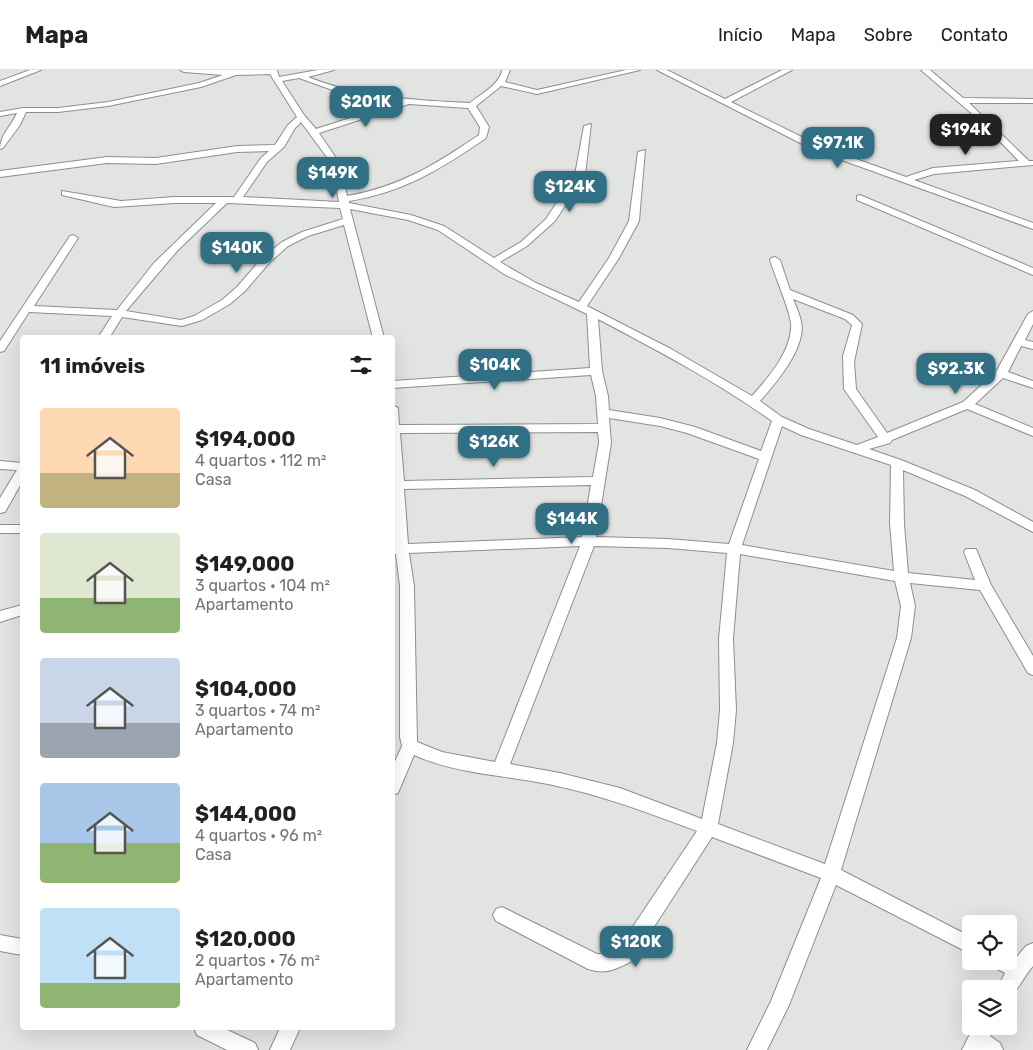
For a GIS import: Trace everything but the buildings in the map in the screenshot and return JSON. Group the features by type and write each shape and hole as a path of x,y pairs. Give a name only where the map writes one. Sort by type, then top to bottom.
{"street":[{"path":"0,84 37,70"},
{"path":"184,70 300,76 330,70"},
{"path":"300,76 341,90 411,101 472,106 500,83 505,77 506,70"},
{"path":"500,83 537,92 636,70"},
{"path":"660,70 817,148 1033,226"},
{"path":"771,70 785,72"},
{"path":"925,70 980,116 1030,164"},
{"path":"725,102 785,72"},
{"path":"0,114 23,110 58,110 108,104 201,85 235,73"},
{"path":"274,74 301,117 336,164 346,203 348,220 378,335"},
{"path":"961,100 1033,101"},
{"path":"314,132 411,101"},
{"path":"346,203 381,194 413,181 484,136 486,131 485,125 472,112 472,106"},
{"path":"0,146 16,125 23,110"},
{"path":"237,200 264,160 286,139 291,127 301,117"},
{"path":"494,262 524,244 545,226 554,214 580,175 588,126"},
{"path":"1,176 107,160 156,161 231,150 277,148"},
{"path":"500,769 588,543 597,481 605,443 602,396 586,310 634,221 642,152"},
{"path":"905,180 933,171 1030,164"},
{"path":"65,193 121,204 160,200 346,203 382,210 426,222 441,228 532,285 667,351 753,402 778,420 805,432 897,463 970,493 1033,528"},
{"path":"860,198 1033,272"},
{"path":"105,335 118,313 177,242 223,202"},
{"path":"26,309 118,313 170,323 182,323 198,318 226,302 241,289 266,260 285,244 305,234 348,220"},
{"path":"0,349 73,238"},
{"path":"753,402 778,374 795,340 796,322 774,260"},
{"path":"786,292 849,317 857,324 858,331 851,344 848,382 850,389 886,440"},
{"path":"857,450 886,440 966,405 1001,374 1020,342 1033,314"},
{"path":"1020,342 1033,346"},
{"path":"395,384 596,371"},
{"path":"1001,374 1033,385"},
{"path":"966,405 1032,432"},
{"path":"603,413 660,422 691,430 766,457"},
{"path":"395,418 603,428"},
{"path":"502,915 595,963 610,963 625,955 709,828 725,743 728,710 726,640 734,549 778,420"},
{"path":"757,1050 779,1005 831,874 904,638 908,606 901,577 897,524 897,463"},
{"path":"0,465 20,466"},
{"path":"0,509 20,475"},
{"path":"395,781 410,746 408,737 407,586 397,550 395,484 597,481"},
{"path":"0,529 20,529"},
{"path":"397,550 488,544 665,544 734,549 901,577 957,585 984,585"},
{"path":"971,552 984,585 1033,669"},
{"path":"0,617 20,610"},
{"path":"410,746 422,753 459,765 500,769 586,786 620,795 831,874 962,941"},
{"path":"0,943 20,947"},
{"path":"1017,961 1033,952"},
{"path":"208,1030 248,1050"},
{"path":"280,1050 289,1030"}]}
